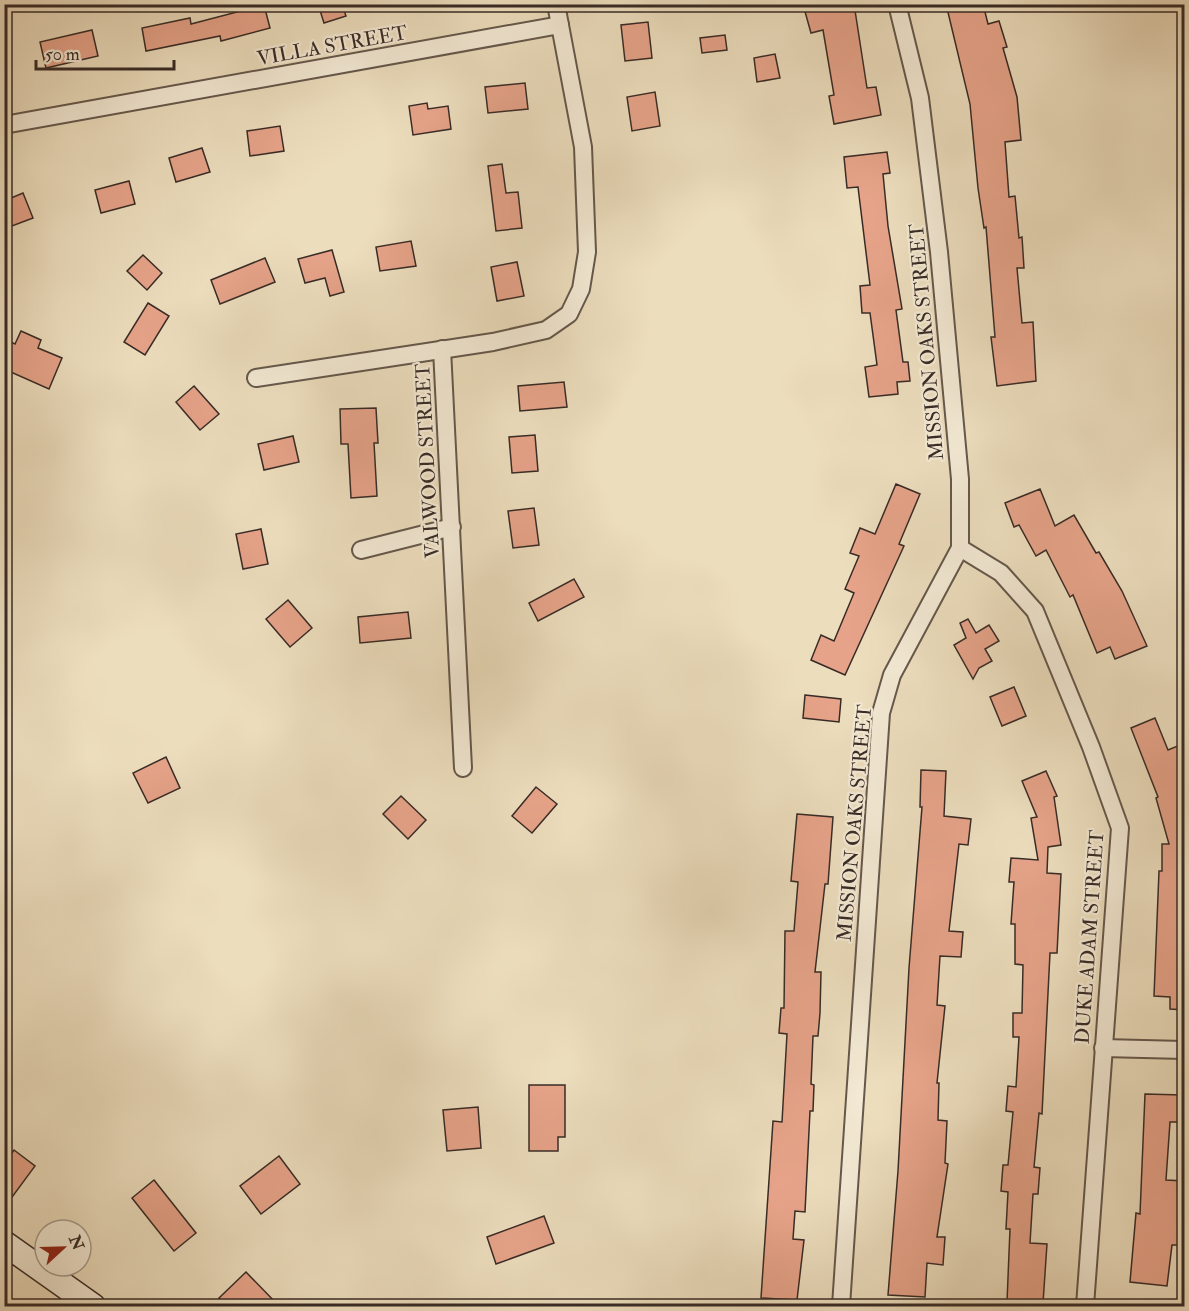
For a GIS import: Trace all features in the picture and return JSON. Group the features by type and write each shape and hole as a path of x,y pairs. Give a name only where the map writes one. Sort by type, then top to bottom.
{"street":[{"name":"VALWOOD STREET","path":"463,768 442,349 493,342 546,330 569,314 576,303 586,252 583,147 556,4"},
{"name":"MISSION OAKS STREET","path":"841,1306 881,713 892,675 960,548 960,479 939,252 921,98 897,4"},
{"name":"VILLA STREET","path":"4,125 560,26"},
{"path":"256,378 442,349"},
{"path":"361,550 452,527"},
{"name":"DUKE ADAM STREET","path":"960,548 1001,573 1035,611 1091,747 1120,828 1102,1048 1085,1306"},
{"path":"1102,1048 1185,1050"},
{"path":"5,1245 93,1306"}],"building":[{"path":"318,4 342,4 346,16 324,23"},
{"path":"816,4 854,4 867,88 876,87 881,115 834,124 829,96 834,95 823,30 811,33 804,8"},
{"path":"946,4 983,4 988,24 999,21 1007,47 1003,48 1017,97 1021,140 1005,142 1009,197 1015,196 1019,238 1022,237 1024,268 1017,268 1022,323 1033,322 1036,381 997,386 991,337 995,337 986,227 984,228 978,188 970,104"},
{"path":"264,5 270,28 221,41 220,36 146,51 142,28 190,18 191,24"},
{"path":"648,22 652,58 625,61 621,25"},
{"path":"92,30 98,56 46,68 40,42"},
{"path":"725,35 727,50 702,53 700,38"},
{"path":"775,54 780,78 757,82 754,58"},
{"path":"525,83 528,109 488,113 485,87"},
{"path":"655,92 660,126 632,131 627,97"},
{"path":"427,103 428,109 448,106 451,129 413,135 409,106"},
{"path":"280,126 284,151 250,156 247,131"},
{"path":"202,148 210,172 176,182 169,158"},
{"path":"887,152 890,173 883,174 888,226 902,309 896,310 903,362 908,362 910,381 897,382 898,394 869,397 865,367 877,365 870,313 862,313 860,286 870,285 858,187 847,188 844,157"},
{"path":"502,164 506,193 518,192 522,228 496,231 488,166"},
{"path":"129,181 135,204 101,213 95,190"},
{"path":"23,193 33,218 4,229 4,201"},
{"path":"411,241 416,266 380,271 376,247"},
{"path":"332,250 344,292 330,296 325,278 305,283 298,259"},
{"path":"143,255 162,273 147,290 127,271"},
{"path":"265,258 275,282 220,304 211,280"},
{"path":"517,262 524,296 497,301 491,267"},
{"path":"148,303 169,316 145,355 124,342"},
{"path":"21,331 41,340 38,348 62,358 49,389 4,369 4,339 15,344"},
{"path":"564,382 567,407 520,411 518,386"},
{"path":"194,386 219,414 200,430 176,402"},
{"path":"376,408 378,443 374,443 377,496 351,498 348,444 341,444 340,409"},
{"path":"535,435 538,471 512,473 509,437"},
{"path":"293,436 299,462 264,470 258,444"},
{"path":"896,484 920,494 899,544 904,546 845,675 811,660 821,635 834,641 854,593 845,589 859,556 850,553 860,528 875,534"},
{"path":"1040,489 1055,526 1074,515 1122,591 1147,646 1115,659 1110,647 1097,653 1073,595 1070,597 1046,550 1036,556 1019,525 1014,527 1005,503"},
{"path":"534,508 539,545 513,548 508,511"},
{"path":"261,529 268,564 243,569 236,534"},
{"path":"574,579 584,597 538,621 529,603"},
{"path":"288,600 312,628 290,647 266,619"},
{"path":"408,612 411,638 360,643 358,617"},
{"path":"968,619 976,633 989,625 999,641 985,649 992,661 979,668 973,679 954,645 966,638 960,623"},
{"path":"1014,687 1026,716 1002,726 990,697"},
{"path":"805,695 841,699 839,722 803,718"},
{"path":"1155,718 1168,750 1185,743 1185,1010 1170,1009 1170,997 1154,996 1159,871 1162,871 1162,844 1169,844 1156,798 1158,797 1131,728"},
{"path":"166,757 180,788 148,803 133,773"},
{"path":"921,770 946,771 944,816 971,819 968,845 959,844 949,931 963,932 961,957 940,956 937,1005 945,1006 937,1083 939,1083 938,1120 947,1121 945,1163 948,1164 937,1237 945,1237 943,1265 927,1263 925,1297 888,1295 922,807 920,807"},
{"path":"1046,771 1057,796 1054,797 1061,845 1048,847 1047,873 1061,874 1057,953 1050,953 1042,1114 1039,1113 1034,1167 1040,1168 1038,1194 1033,1194 1030,1243 1047,1244 1043,1303 1007,1302 1010,1229 1006,1229 1008,1192 1001,1191 1003,1165 1008,1165 1013,1112 1006,1111 1008,1086 1016,1087 1019,1037 1013,1037 1013,1013 1022,1013 1023,965 1015,964 1015,924 1011,924 1014,882 1009,882 1011,858 1038,860 1031,818 1037,817 1022,781"},
{"path":"536,787 557,804 532,833 512,816"},
{"path":"401,796 426,820 408,839 383,814"},
{"path":"797,814 833,817 828,884 825,884 815,972 821,972 820,1013 818,1036 813,1036 811,1084 814,1085 813,1111 810,1111 805,1212 795,1211 793,1239 804,1240 797,1300 761,1298 773,1121 782,1122 787,1034 779,1033 781,1008 784,1008 785,931 794,931 798,882 791,881"},
{"path":"529,1085 565,1085 565,1137 558,1137 558,1151 529,1151"},
{"path":"1145,1094 1182,1095 1181,1122 1170,1122 1166,1180 1185,1181 1184,1245 1172,1245 1167,1286 1130,1282 1136,1213 1140,1214"},
{"path":"478,1107 481,1148 447,1151 443,1110"},
{"path":"14,1150 35,1166 4,1208 4,1164"},
{"path":"279,1156 300,1184 261,1214 240,1186"},
{"path":"154,1180 196,1233 174,1251 132,1198"},
{"path":"544,1216 554,1243 496,1264 487,1237"},
{"path":"246,1272 279,1306 227,1306 219,1298"}]}
